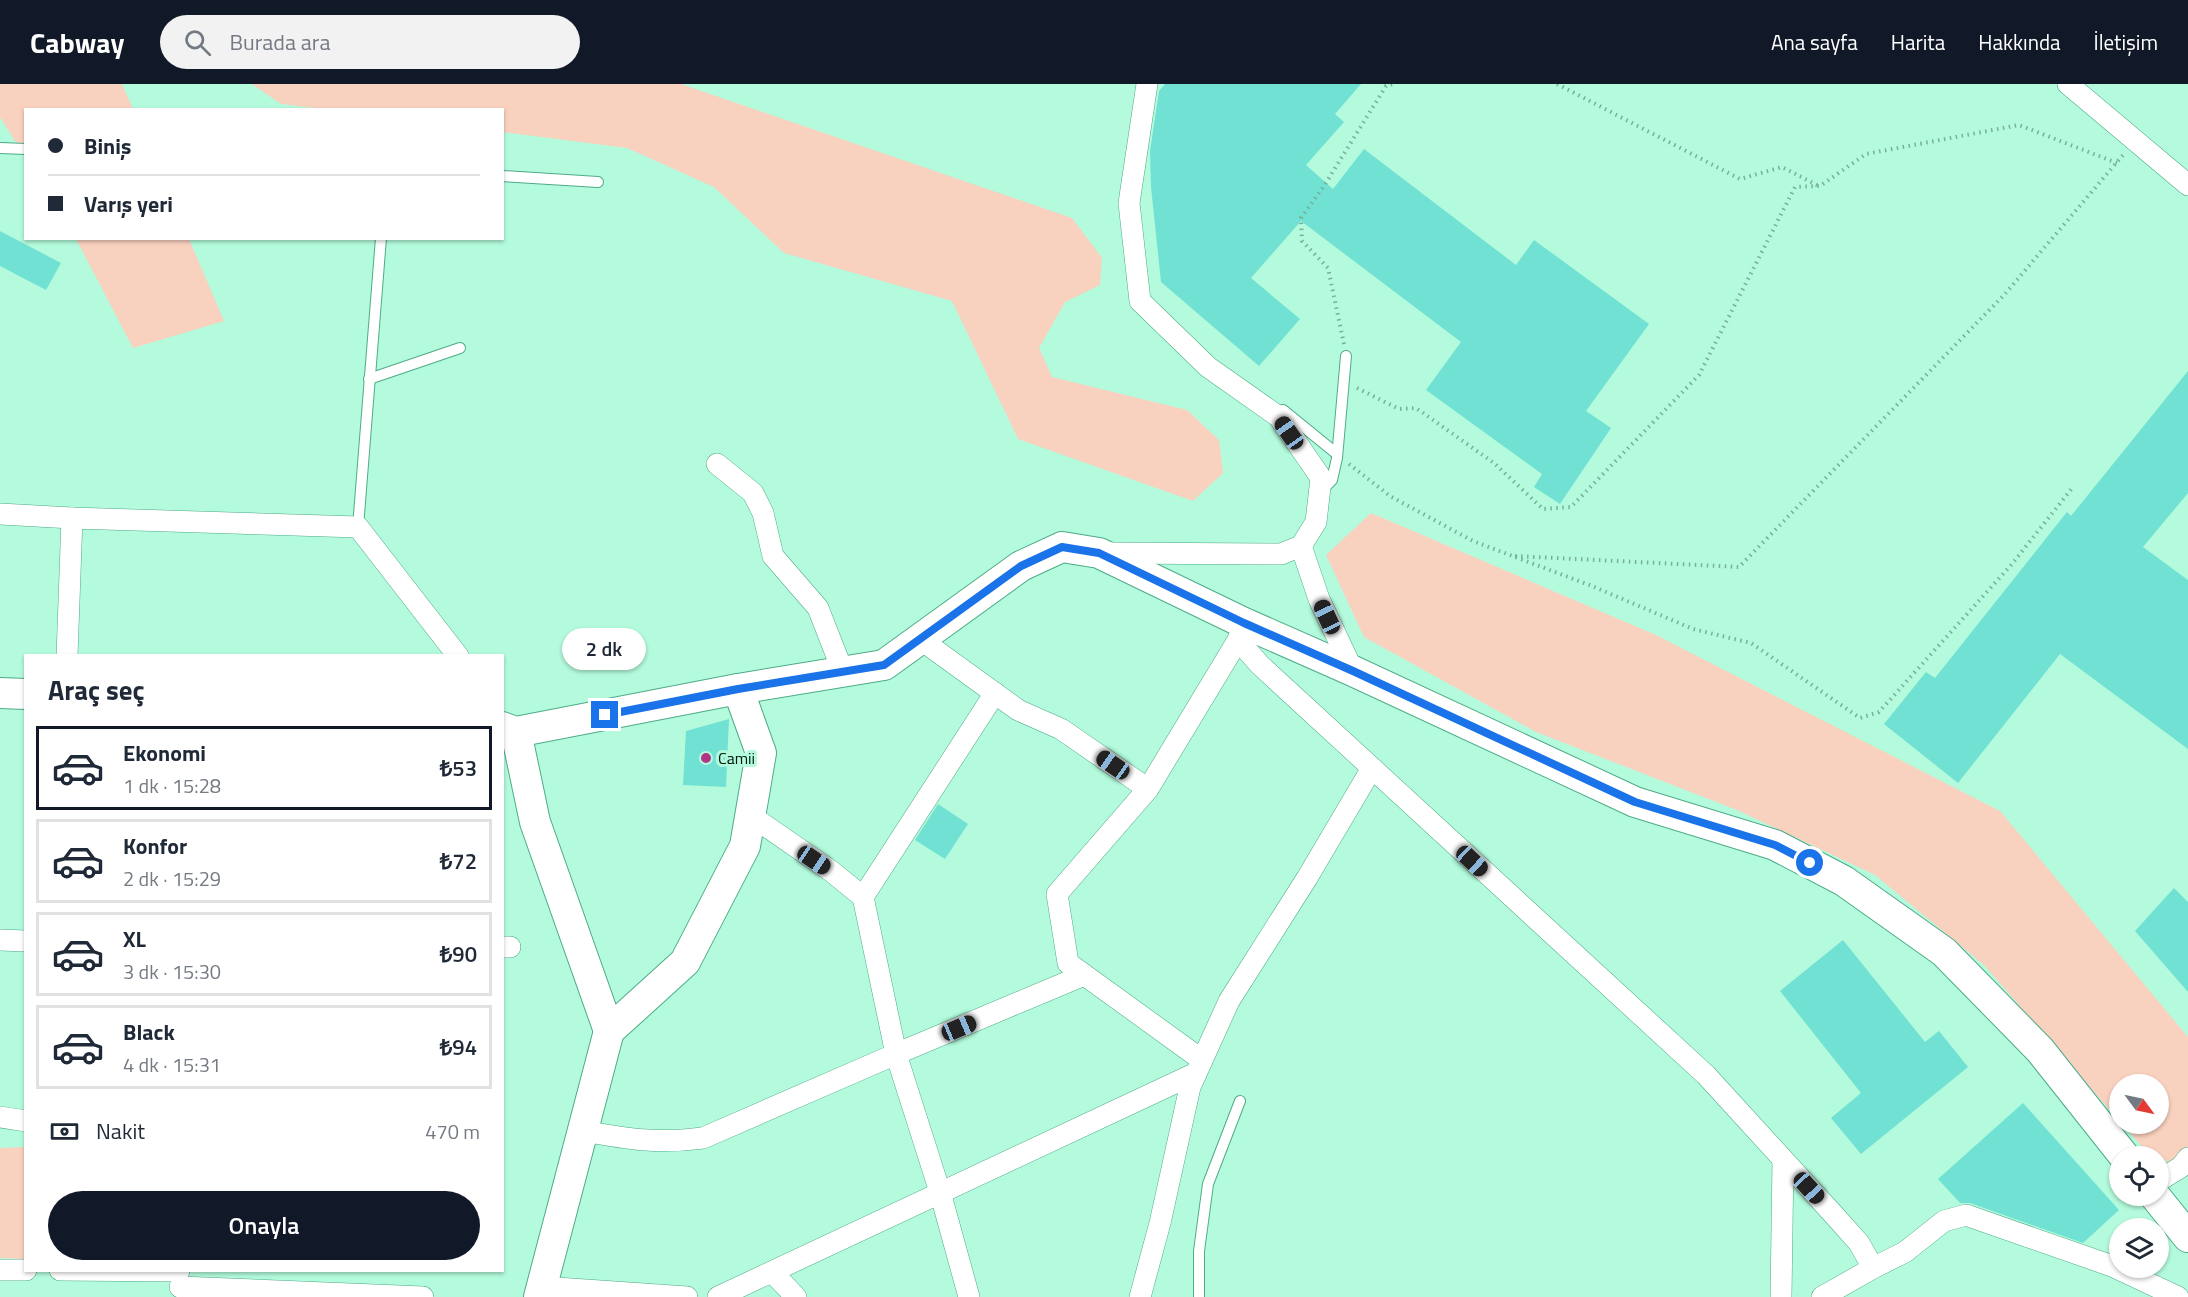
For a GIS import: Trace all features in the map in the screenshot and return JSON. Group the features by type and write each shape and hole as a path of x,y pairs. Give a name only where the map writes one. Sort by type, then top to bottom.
{"street":[{"path":"609,1031 535,822 509,729 884,665 1021,566 1062,547 1099,553 1281,554 1301,546 1316,522 1321,478 1279,417 1208,367 1140,301 1129,203 1147,84"},
{"path":"2068,84 2188,185"},
{"path":"717,464 753,493 763,513 773,556 818,608 843,672"},
{"path":"0,514 358,527 456,654"},
{"path":"67,654 72,518"},
{"path":"1301,546 1319,599 1353,671"},
{"path":"1099,553 1241,632 1353,671 1635,802 1775,845 1844,881 1944,952 2040,1050 2116,1146"},
{"path":"1241,632 1260,665 1706,1075 1859,1243 1873,1268"},
{"path":"1199,1067 1068,963 1056,894 1148,789 1241,632"},
{"path":"920,639 1018,710 1061,729 1148,789"},
{"path":"687,1297 541,1292 609,1031 685,962 745,846 761,753 738,689"},
{"path":"0,693 24,694"},
{"path":"863,897 995,693"},
{"path":"1140,1297 1160,1223 1190,1087 1229,1001 1307,878 1372,768"},
{"path":"750,815 831,871 863,897 896,1054 940,1192 969,1297"},
{"path":"0,940 24,940"},
{"path":"583,1131 638,1141 673,1142 703,1138 1084,975"},
{"path":"718,1297 1199,1067"},
{"path":"0,1117 24,1121"},
{"path":"2169,1174 2181,1167 2188,1158"},
{"path":"1781,1297 1783,1160"},
{"path":"2163,1206 2188,1237"},
{"path":"1822,1297 1905,1252 1944,1221 1966,1215 2112,1266 2178,1297"},
{"path":"0,1270 24,1270"},
{"path":"82,1272 180,1281 423,1297"},
{"path":"772,1272 796,1297"}],"lane":[{"path":"0,148 24,149"},
{"path":"504,176 598,182"},
{"path":"358,527 381,240"},
{"path":"369,379 460,348"},
{"path":"1319,494 1332,480 1337,454 1346,356"},
{"path":"1208,367 1254,387 1337,454"},
{"path":"1199,1297 1199,1251 1208,1184 1240,1101"}],"path":[{"path":"1346,356 1328,268 1302,241 1301,218 1324,186 1386,86 1393,84"},
{"path":"1557,84 1740,179 1782,167 1820,186"},
{"path":"1344,381 1399,409 1416,408 1494,463 1544,509 1571,507 1699,375 1795,187 1820,186 1866,154 2019,125 2117,163"},
{"path":"1512,555 1739,567 2005,294 2136,140"},
{"path":"1337,454 1390,496 1473,541 1592,586 1693,629 1751,643 1860,718 1879,712 2012,564 2073,487"}],"shaded area":[{"path":"0,84 122,84 133,108 24,108 24,155 0,117"},
{"path":"252,84 681,84 1072,218 1102,258 1100,285 1065,302 1039,348 1052,377 1187,410 1219,440 1223,473 1193,501 1018,439 952,301 784,253 714,187 627,148 504,132 504,108 315,108 281,104"},
{"path":"77,240 189,240 224,321 133,348"},
{"path":"1371,513 1656,635 2000,811 2188,1037 2188,1171 2169,1162 2169,1146 2142,1146 2131,1134 2169,1134 2169,1074 2109,1074 2109,1109 1985,966 1875,875 1737,810 1536,732 1364,637 1326,555"},
{"path":"24,1147 24,1259 0,1258 0,1148"}],"building":[{"path":"1165,84 1361,84 1335,114 1344,122 1306,165 1333,189 1364,149 1516,265 1534,240 1649,324 1586,411 1611,428 1560,504 1534,487 1542,474 1426,390 1461,342 1301,221 1251,278 1300,319 1259,366 1161,282 1151,187 1150,151 1159,91"},
{"path":"0,231 61,263 46,290 0,266"},
{"path":"2188,371 2188,493 2143,547 2188,580 2188,749 2060,654 1958,783 1884,724 1926,672 1935,678 2067,512 2071,516"},
{"name":"Camii","path":"729,719 726,787 683,785 686,731"},
{"path":"938,804 968,824 945,859 915,840"},
{"path":"2174,888 2188,902 2188,992 2135,931"},
{"path":"1843,940 1925,1042 1939,1031 1968,1067 1861,1154 1831,1118 1861,1093 1780,991"},
{"path":"2023,1103 2109,1199 2109,1206 2115,1206 2119,1210 2083,1243 1970,1203 1960,1203 1938,1179"}],"place":[{"name":"Camii","path":"706,758"}],"route":[{"path":"605,715 738,689 884,665 1021,566 1062,547 1099,553 1244,623 1635,802 1775,845 1810,863"}]}
